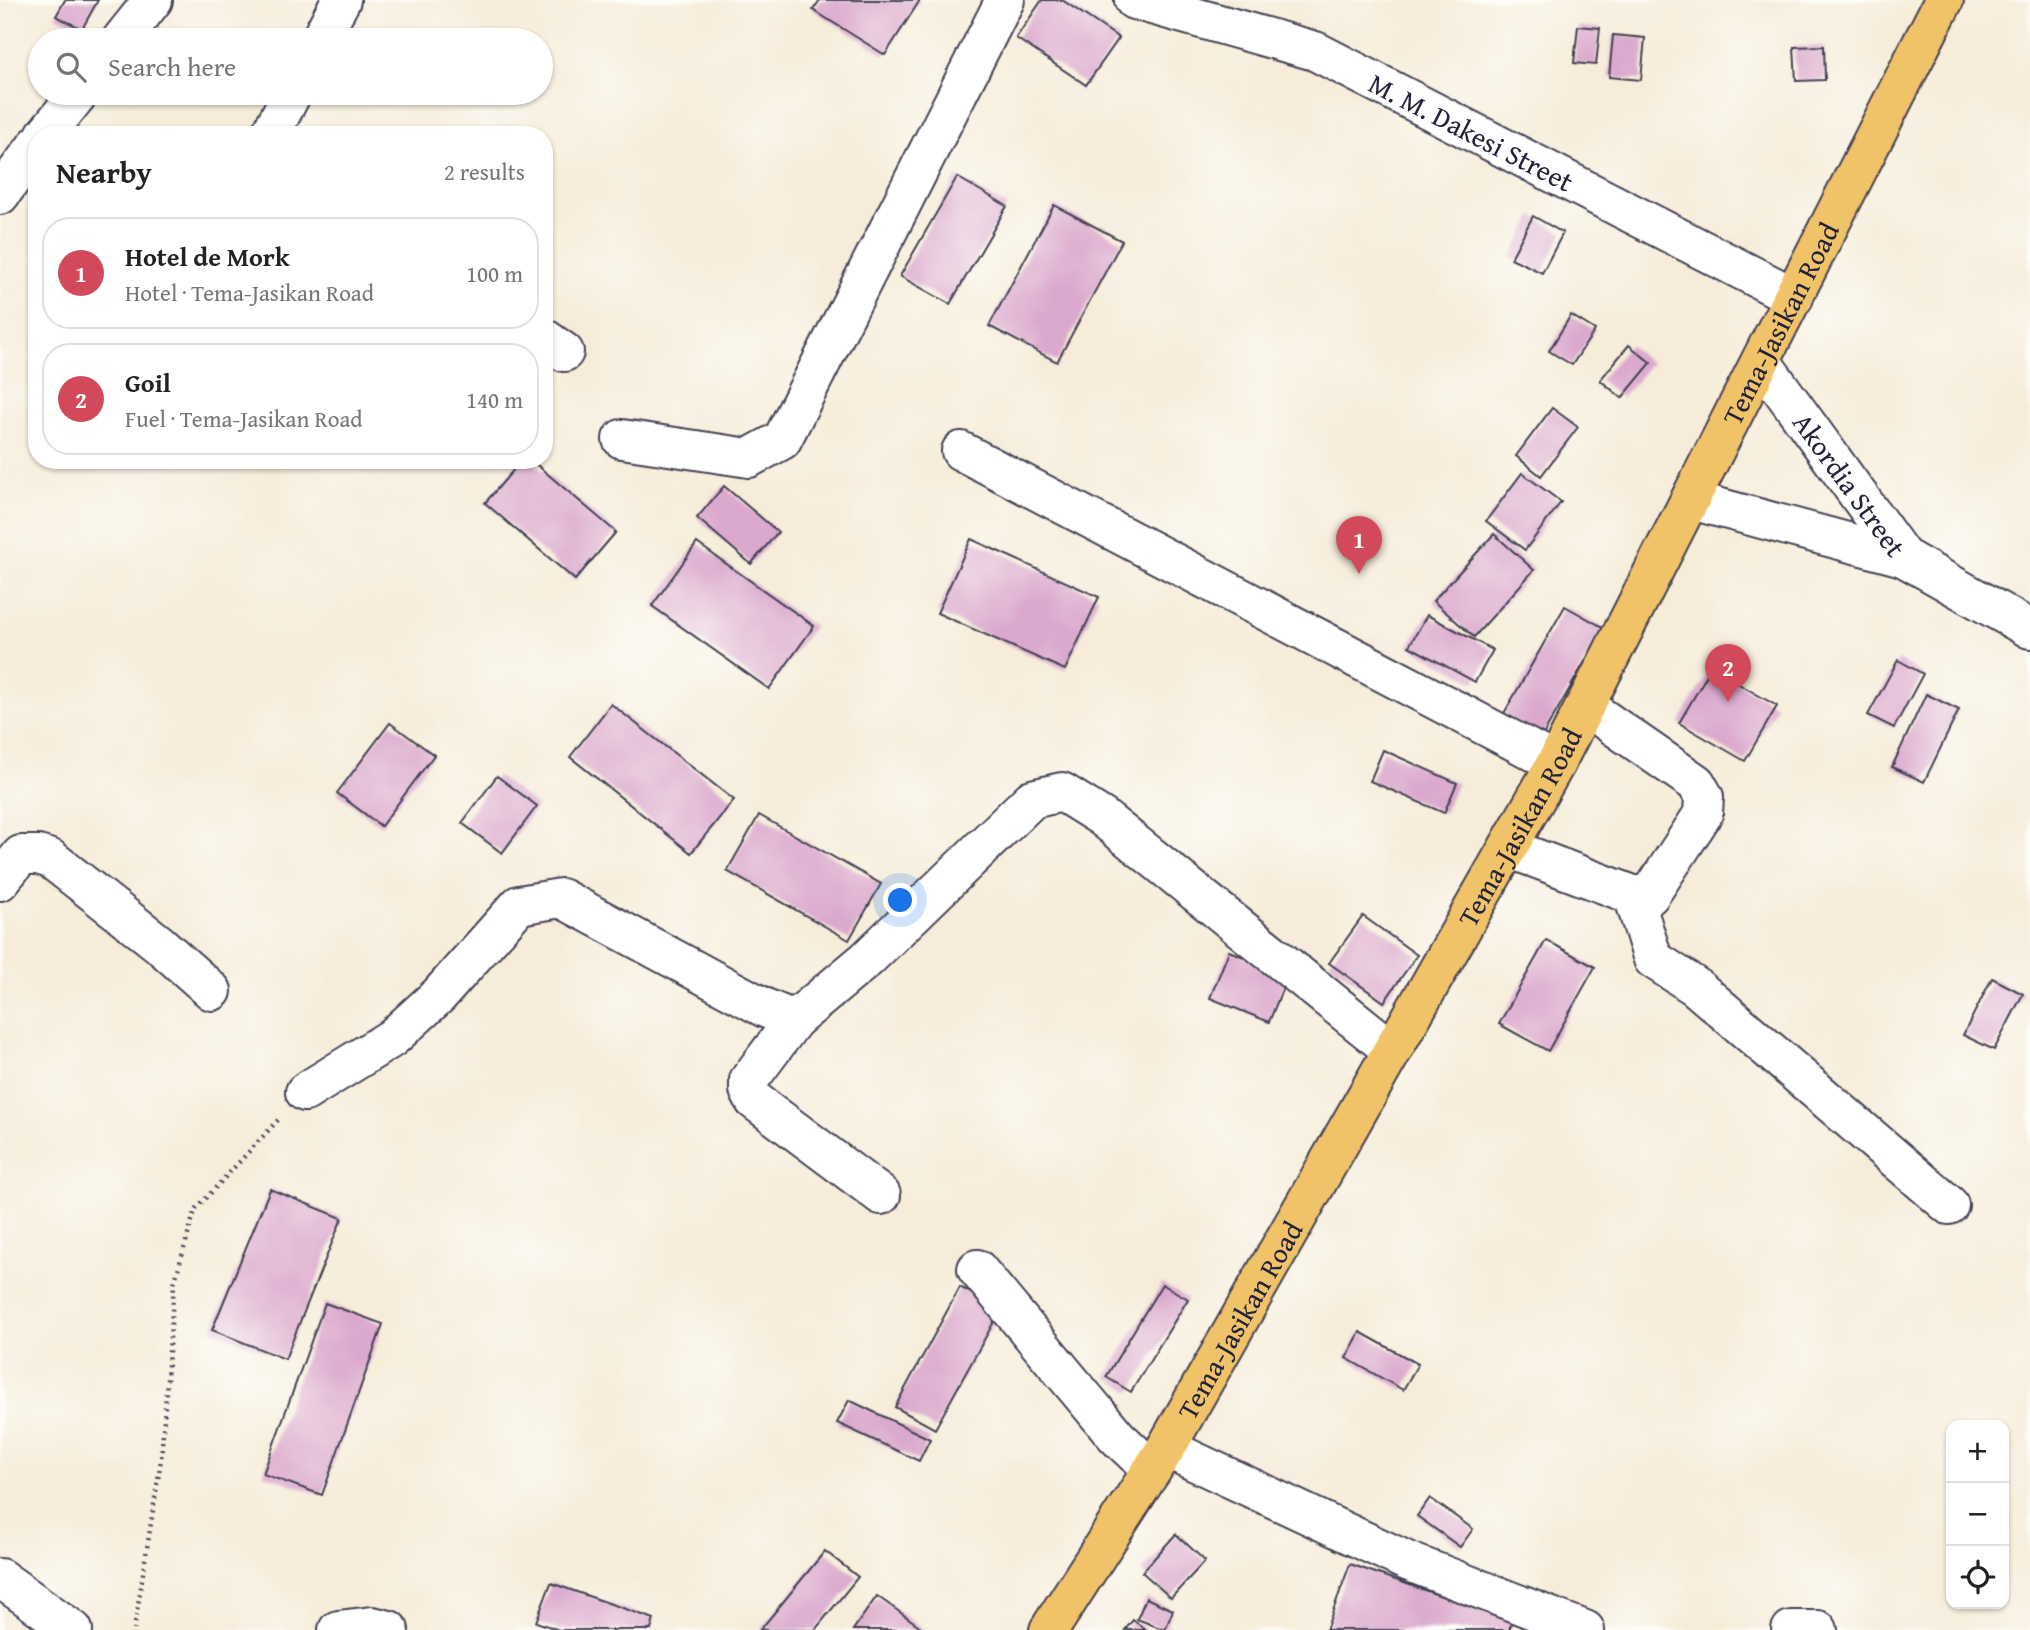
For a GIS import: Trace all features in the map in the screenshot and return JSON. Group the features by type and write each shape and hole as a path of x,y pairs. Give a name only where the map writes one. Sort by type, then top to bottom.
{"highway":[{"name":"Tema-Jasikan Road","path":"1049,1630 1159,1459 1556,763 1944,0"}],"street":[{"path":"131,28 153,0"},
{"path":"326,28 341,0"},
{"path":"622,439 748,458 782,440 1004,0"},
{"name":"M. M. Dakesi Street","path":"1134,0 1315,51 1794,297"},
{"path":"52,126 69,105"},
{"path":"275,126 286,105"},
{"path":"0,195 28,157"},
{"name":"Akordia Street","path":"1761,361 1903,557 2030,629"},
{"path":"961,450 1556,763"},
{"path":"1691,500 1903,557"},
{"path":"1508,848 1633,895 1650,895 1703,814 1704,797 1696,783 1585,706"},
{"path":"881,1195 754,1100 748,1080 794,1020 867,959 1032,799 1062,792 1102,817 1392,1050"},
{"path":"0,881 21,855 38,855 51,859 158,943 212,991"},
{"path":"1633,895 1653,959 1696,987 1949,1205"},
{"path":"305,1091 392,1038 439,995 519,905 561,898 765,1008 794,1020"},
{"path":"977,1269 1117,1437 1159,1459 1407,1561 1585,1630"},
{"path":"0,1578 73,1630"},
{"path":"338,1630 372,1626 389,1630"},
{"path":"1791,1630 1818,1630"}],"path":[{"path":"134,1630 161,1460 174,1284 195,1210 305,1091"}],"building":[{"path":"65,0 98,0 83,28 56,16"},
{"path":"820,0 920,0 885,55 813,10"},
{"path":"1042,0 1062,0 1119,38 1086,85 1016,38"},
{"path":"1578,26 1600,28 1596,65 1574,63"},
{"path":"1613,35 1645,38 1641,80 1609,77"},
{"path":"1824,46 1825,80 1796,81 1794,47"},
{"path":"957,177 1007,206 950,304 900,276"},
{"path":"1054,205 1122,241 1057,362 989,326"},
{"path":"1533,216 1563,233 1542,273 1511,258"},
{"path":"1571,315 1595,330 1572,365 1549,351"},
{"path":"1629,345 1651,363 1622,398 1600,380"},
{"path":"1552,408 1578,427 1541,476 1516,456"},
{"path":"514,469 542,469 616,532 575,580 485,503"},
{"path":"1522,473 1561,502 1525,550 1486,521"},
{"path":"724,486 778,532 751,564 697,518"},
{"path":"1494,534 1534,570 1474,637 1433,601"},
{"path":"971,539 1099,597 1065,670 937,613"},
{"path":"697,543 814,626 769,689 652,606"},
{"path":"1565,606 1604,628 1542,737 1503,715"},
{"path":"1427,615 1493,650 1475,682 1409,646"},
{"path":"1898,660 1923,674 1894,728 1868,715"},
{"path":"1711,668 1777,706 1745,761 1679,723"},
{"path":"1926,694 1959,710 1924,782 1892,767"},
{"path":"611,704 734,800 691,853 570,757"},
{"path":"390,723 434,755 381,826 337,793"},
{"path":"1383,750 1457,783 1444,813 1370,781"},
{"path":"497,776 537,806 502,853 462,823"},
{"path":"759,815 881,884 849,940 727,871"},
{"path":"1363,916 1417,955 1384,1002 1329,963"},
{"path":"1546,940 1595,967 1548,1051 1499,1024"},
{"path":"1229,951 1288,975 1269,1022 1210,998"},
{"path":"1992,978 2023,994 1994,1050 1963,1035"},
{"path":"270,1189 342,1218 285,1359 212,1330"},
{"path":"1162,1284 1188,1299 1131,1392 1106,1377"},
{"path":"960,1287 1001,1309 935,1429 895,1407"},
{"path":"325,1303 383,1324 322,1495 263,1474"},
{"path":"1360,1332 1418,1364 1403,1390 1346,1358"},
{"path":"849,1400 930,1439 919,1461 837,1423"},
{"path":"1430,1498 1473,1529 1460,1547 1417,1516"},
{"path":"1176,1534 1205,1561 1171,1598 1142,1572"},
{"path":"825,1551 858,1577 815,1630 760,1630"},
{"path":"1350,1564 1512,1621 1509,1630 1326,1630"},
{"path":"551,1583 654,1619 651,1630 559,1630 536,1622"},
{"path":"877,1596 925,1630 853,1630"},
{"path":"1146,1598 1173,1610 1165,1630 1137,1619"},
{"path":"1133,1620 1146,1630 1125,1630"}],"place":[{"name":"Hotel de Mork","path":"1359,574"},
{"name":"Goil","path":"1728,702"}]}
